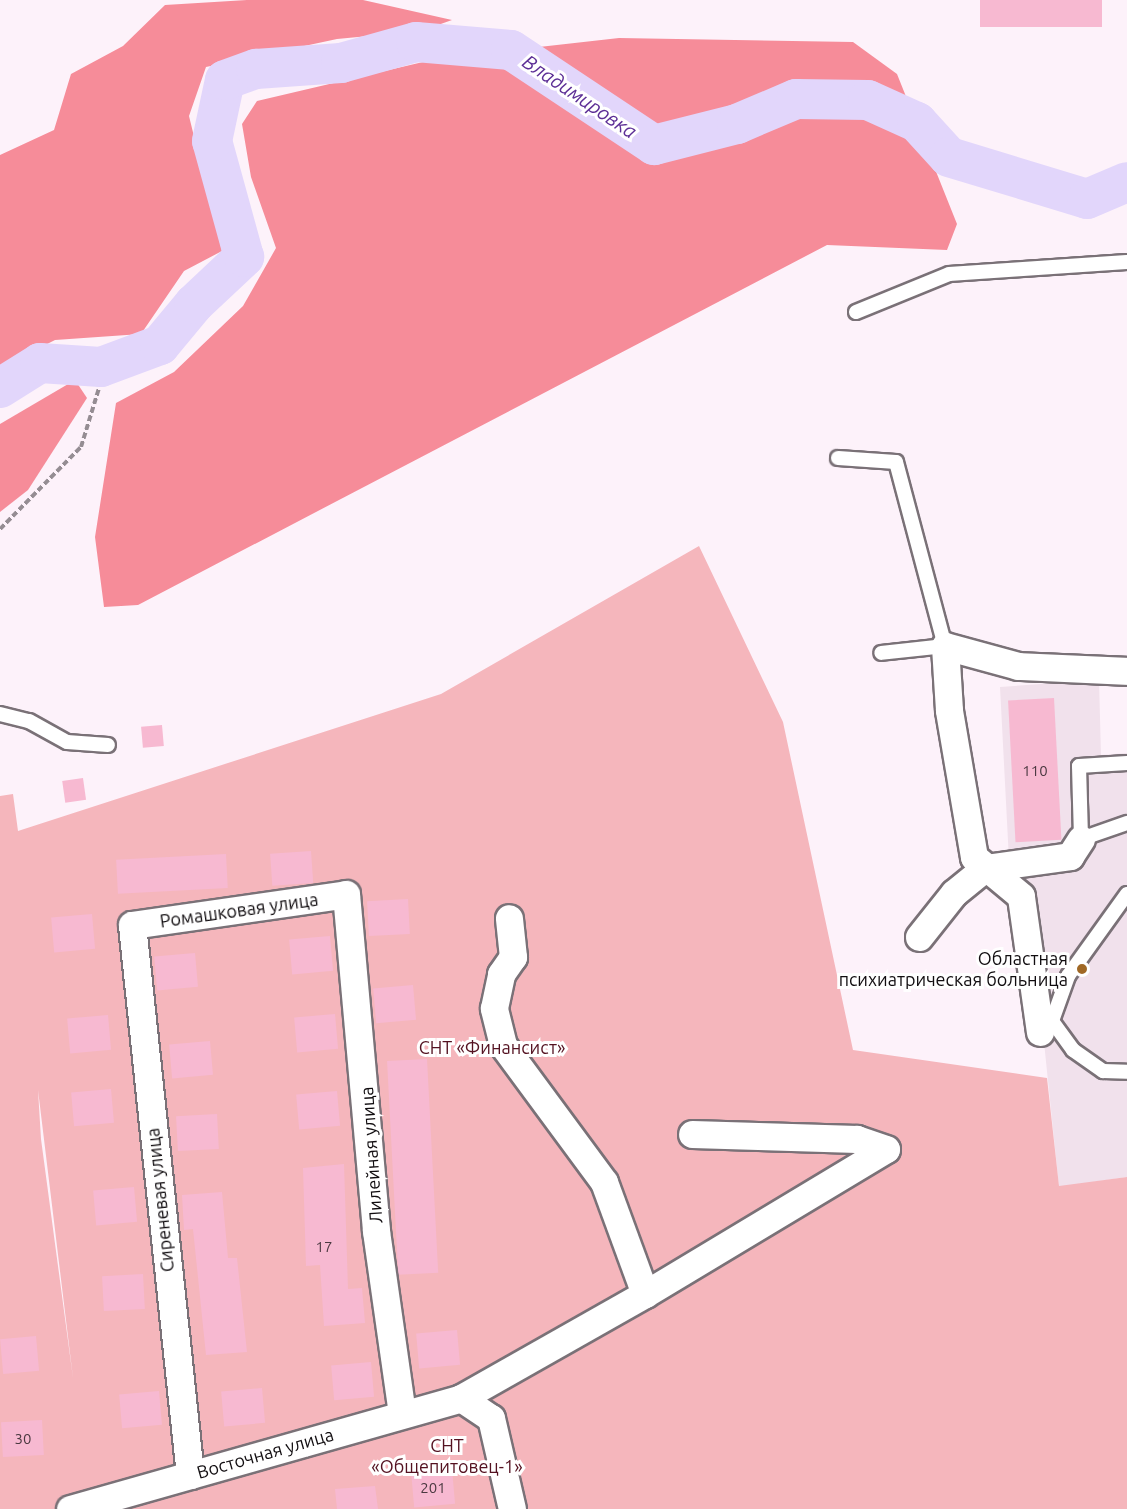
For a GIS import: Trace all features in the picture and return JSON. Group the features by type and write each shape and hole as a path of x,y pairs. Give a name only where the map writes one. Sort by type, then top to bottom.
{"street":[{"path":"1046,1026 1021,897 974,857 949,710 945,646 1018,666 1127,671"},
{"path":"919,937 954,893 985,868 1070,856 1081,839"},
{"name":"Ромашковая улица","path":"132,925 346,894"},
{"name":"Лилейная улица","path":"346,894 376,1231 402,1414"},
{"path":"509,918 513,957 501,974 494,1008 503,1045 604,1182 645,1294"},
{"name":"Сиреневая улица","path":"132,925 190,1475"},
{"name":"Восточная улица","path":"70,1509 461,1398 645,1294 886,1149 857,1139 692,1134"},
{"path":"461,1398 491,1418 512,1509"}],"lane":[{"path":"856,312 949,274 1127,262"},
{"path":"838,458 896,462 945,646 881,653"},
{"path":"0,714 29,721 67,742 108,745"},
{"path":"1127,763 1079,766 1081,839 1127,822"},
{"path":"1127,894 1068,976 1046,1026 1073,1050 1103,1071 1127,1072"}],"path":[{"path":"0,529 81,447 99,388"}],"shaded area":[{"path":"247,0 363,0 452,20 421,31 337,39 206,67 189,116 222,251 184,271 141,334 55,340 0,368 0,155 54,130 71,74 123,46 165,5"},
{"path":"619,38 853,42 897,74 957,224 947,250 827,245 138,605 104,607 95,537 116,403 174,372 243,306 276,248 251,177 242,124 257,101 440,58"},
{"path":"75,380 87,398 28,490 0,512 0,424"},
{"name":"Областная психиатрическая больница","path":"1099,680 1101,755 1127,753 1127,1177 1059,1187 1025,859 1009,860 1000,687"}],"green space":[{"name":"СНТ «Финансист»","path":"699,546 783,722 853,1050 1047,1078 1059,1186 1127,1177 1127,1509 0,1509 0,796 13,794 18,831 441,694","holes":["38,1090 73,1378 41,1139"]}],"building":[{"path":"980,0 1102,0 1102,27 980,27"},
{"path":"1054,698 1061,840 1015,842 1008,700"},
{"path":"162,725 164,746 143,748 141,727"},
{"path":"83,778 86,800 65,803 62,781"},
{"path":"311,851 313,883 272,886 270,854"},
{"path":"226,854 228,888 118,894 116,860"},
{"path":"408,899 410,934 369,936 367,901"},
{"path":"92,914 95,949 54,952 51,918"},
{"path":"330,936 333,971 292,974 289,940"},
{"path":"195,953 198,987 157,990 154,957"},
{"path":"413,985 416,1020 376,1023 373,988"},
{"path":"335,1014 338,1049 297,1052 294,1018"},
{"path":"108,1015 111,1050 70,1053 67,1019"},
{"path":"210,1041 213,1075 172,1078 169,1045"},
{"path":"427,1059 438,1273 398,1275 387,1061"},
{"path":"111,1089 114,1123 74,1126 71,1092"},
{"path":"337,1091 340,1126 299,1129 296,1095"},
{"path":"217,1114 219,1149 178,1151 176,1116"},
{"path":"344,1164 348,1289 362,1288 365,1323 324,1326 320,1265 306,1266 303,1168"},
{"path":"134,1187 137,1222 96,1225 93,1191"},
{"path":"222,1192 228,1258 237,1258 247,1352 206,1355 193,1229 184,1230 182,1195"},
{"path":"143,1274 145,1309 104,1311 102,1276"},
{"path":"457,1330 460,1365 419,1368 416,1334"},
{"path":"36,1336 39,1371 3,1374 0,1339"},
{"path":"371,1362 374,1397 334,1400 331,1365"},
{"path":"262,1388 265,1423 224,1426 221,1392"},
{"path":"159,1391 162,1425 122,1428 119,1394"},
{"path":"42,1420 44,1455 3,1457 1,1422"},
{"path":"452,1469 455,1504 414,1507 411,1473"},
{"path":"375,1486 378,1509 337,1509 335,1489"}],"waterway":[{"name":"Владимировка","path":"0,388 40,363 101,367 160,345 194,304 244,257 212,141 225,80 256,69 341,63 416,42 511,50 654,145 737,124 796,99 868,100 917,122 949,157 1087,199 1127,182"}],"place":[{"name":"Областная психиатрическая больница","path":"1082,969"}],"park label":[{"name":"СНТ «Общепитовец-1»","path":"447,1456"}]}
